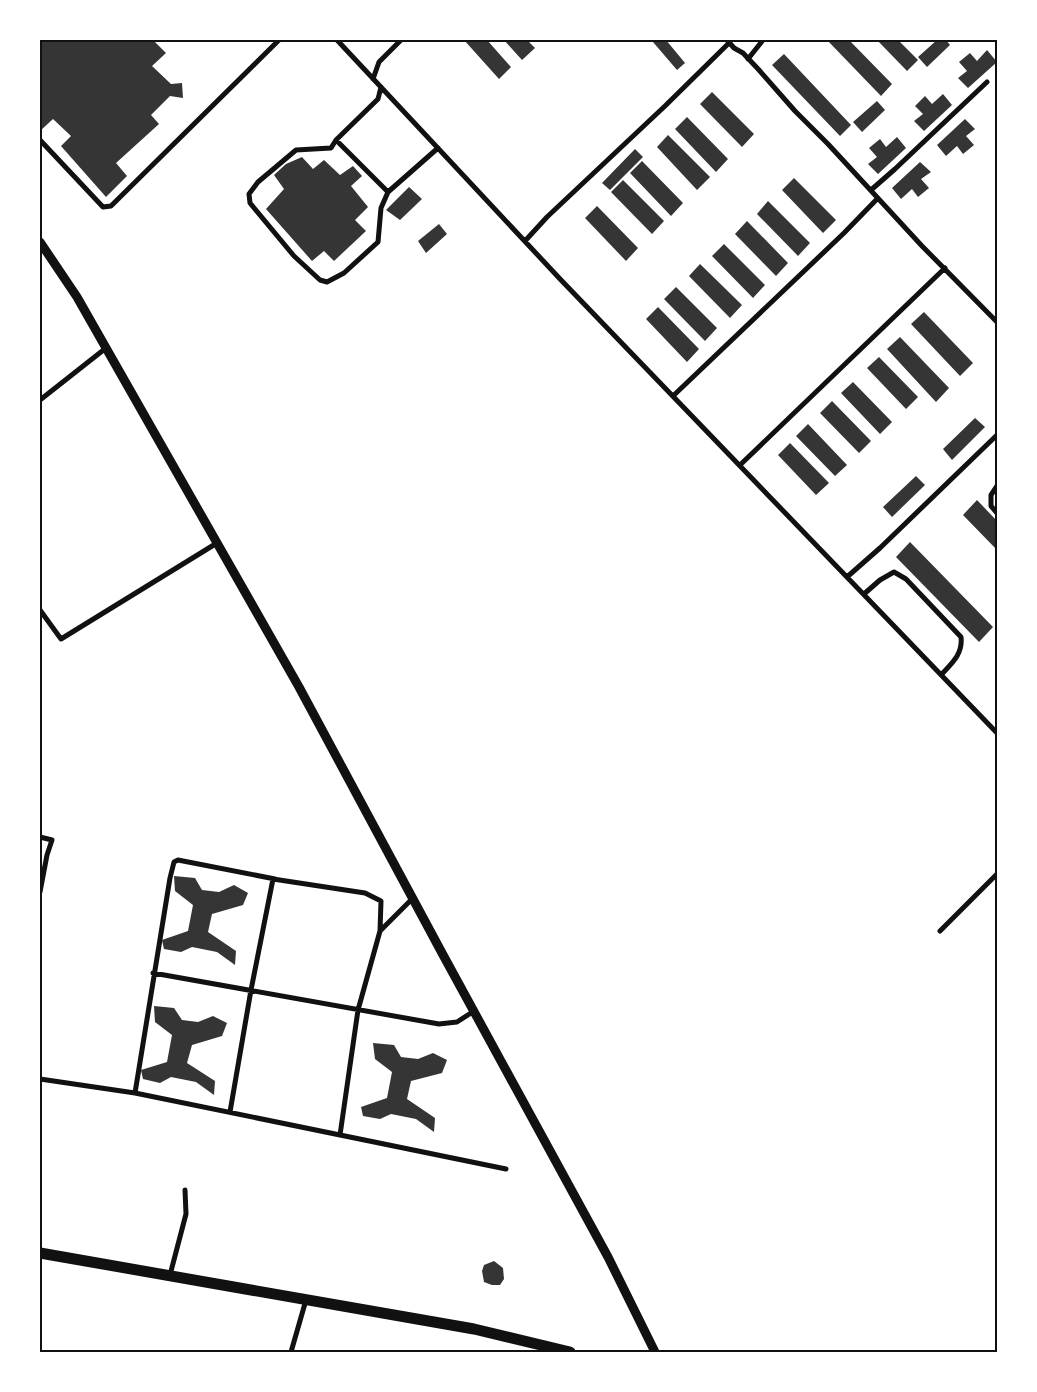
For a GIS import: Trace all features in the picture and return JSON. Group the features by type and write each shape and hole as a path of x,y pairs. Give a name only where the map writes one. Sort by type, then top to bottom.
{"main road":[{"path":"40,1253 474,1330 570,1352"}],"street":[{"path":"40,140 103,206 111,206 279,40"},
{"path":"336,40 525,241 997,733"},
{"path":"373,79 379,62 401,40"},
{"path":"748,58 763,40"},
{"path":"525,241 547,217 658,112 728,41 748,58 997,322"},
{"path":"871,190 987,82"},
{"path":"380,87 378,99 336,140 331,148 296,150 258,182 249,194 250,203 294,256 320,280 327,282 344,273 378,242 381,208 388,192 438,148"},
{"path":"336,140 388,192"},
{"path":"673,396 844,233 878,198"},
{"path":"40,242 77,297 299,687 608,1257 655,1352"},
{"path":"740,465 945,268"},
{"path":"40,400 106,348"},
{"path":"847,577 880,548 997,435"},
{"path":"997,486 991,495 991,506 997,513"},
{"path":"40,610 61,639 217,543"},
{"path":"864,594 880,580 894,572 906,579 961,637 962,646 957,657 941,675"},
{"path":"40,837 52,840 40,892"},
{"path":"135,1093 153,973 174,862 178,860 280,880"},
{"path":"940,930 997,874"},
{"path":"230,1112 273,879 364,893 382,901 380,931 358,1010 340,1135"},
{"path":"380,931 412,898"},
{"path":"153,973 439,1024 457,1022 474,1011"},
{"path":"40,1079 135,1093 506,1169"},
{"path":"169,1276 186,1214 185,1190"},
{"path":"291,1352 306,1300"}],"building":[{"path":"40,40 153,40 166,53 152,66 171,84 182,83 183,98 170,96 151,115 159,124 116,163 127,176 106,197 61,146 71,136 53,119 40,131 40,112 42,109 40,107"},
{"path":"464,40 487,40 511,67 499,79"},
{"path":"504,40 527,40 535,48 522,60"},
{"path":"656,40 666,40 685,63 677,70 653,42"},
{"path":"827,40 849,40 892,84 881,96"},
{"path":"877,40 898,40 918,60 907,71"},
{"path":"937,40 946,40 950,45 927,67 918,57"},
{"path":"987,50 997,62 968,88 958,78 967,71 959,62 970,53 977,61"},
{"path":"784,54 851,125 840,136 772,65"},
{"path":"712,92 754,134 742,147 700,104"},
{"path":"943,94 952,105 924,131 914,121 923,114 915,106 925,96 932,104"},
{"path":"877,101 885,110 862,132 853,122"},
{"path":"687,117 728,159 716,172 675,129"},
{"path":"965,119 975,129 966,136 974,145 963,154 957,146 946,156 937,145"},
{"path":"668,135 710,177 697,190 657,147"},
{"path":"897,137 906,148 878,174 868,164 877,157 869,148 880,139 886,147"},
{"path":"635,149 643,157 610,190 602,183"},
{"path":"302,157 313,169 324,160 340,175 353,166 362,176 351,186 368,207 355,220 366,231 334,261 324,251 312,261 266,209 284,189 274,175 286,164"},
{"path":"642,161 683,203 671,216 630,173"},
{"path":"920,162 931,172 921,179 929,188 918,197 912,189 901,199 892,188"},
{"path":"794,178 836,220 823,233 782,190"},
{"path":"623,180 664,221 652,234 611,192"},
{"path":"409,187 422,199 400,220 386,210"},
{"path":"768,201 810,243 798,256 757,214"},
{"path":"597,206 638,248 626,261 585,218"},
{"path":"747,221 788,263 776,276 735,234"},
{"path":"439,224 447,234 426,253 418,241"},
{"path":"724,244 765,285 753,298 712,256"},
{"path":"700,264 742,305 730,318 689,276"},
{"path":"676,287 717,328 705,341 664,299"},
{"path":"658,307 699,349 687,362 646,319"},
{"path":"924,312 973,363 960,376 911,324"},
{"path":"900,337 949,388 936,402 887,349"},
{"path":"879,357 918,397 906,409 867,368"},
{"path":"853,382 892,422 880,434 841,393"},
{"path":"832,401 871,441 859,453 820,413"},
{"path":"975,418 985,427 952,460 943,449"},
{"path":"808,424 847,465 835,476 796,436"},
{"path":"790,443 829,483 816,495 778,455"},
{"path":"916,476 925,485 892,517 883,507"},
{"path":"977,500 997,521 997,550 963,515"},
{"path":"910,542 993,627 979,642 896,557"},
{"path":"174,876 195,878 202,890 219,892 234,885 248,893 243,905 212,914 208,932 236,951 235,965 217,952 192,947 181,952 164,949 162,940 188,931 193,905 175,891"},
{"path":"154,1006 174,1008 182,1020 198,1022 213,1016 227,1023 222,1036 192,1045 187,1063 215,1081 214,1095 196,1082 171,1077 160,1083 143,1079 141,1070 167,1062 172,1035 155,1022"},
{"path":"373,1043 394,1045 401,1057 418,1059 433,1053 447,1060 442,1073 411,1081 407,1099 435,1118 434,1132 416,1119 391,1114 380,1119 363,1116 361,1107 387,1098 392,1072 375,1059"},
{"path":"494,1261 503,1268 504,1279 500,1285 484,1282 482,1271 484,1265"}]}
